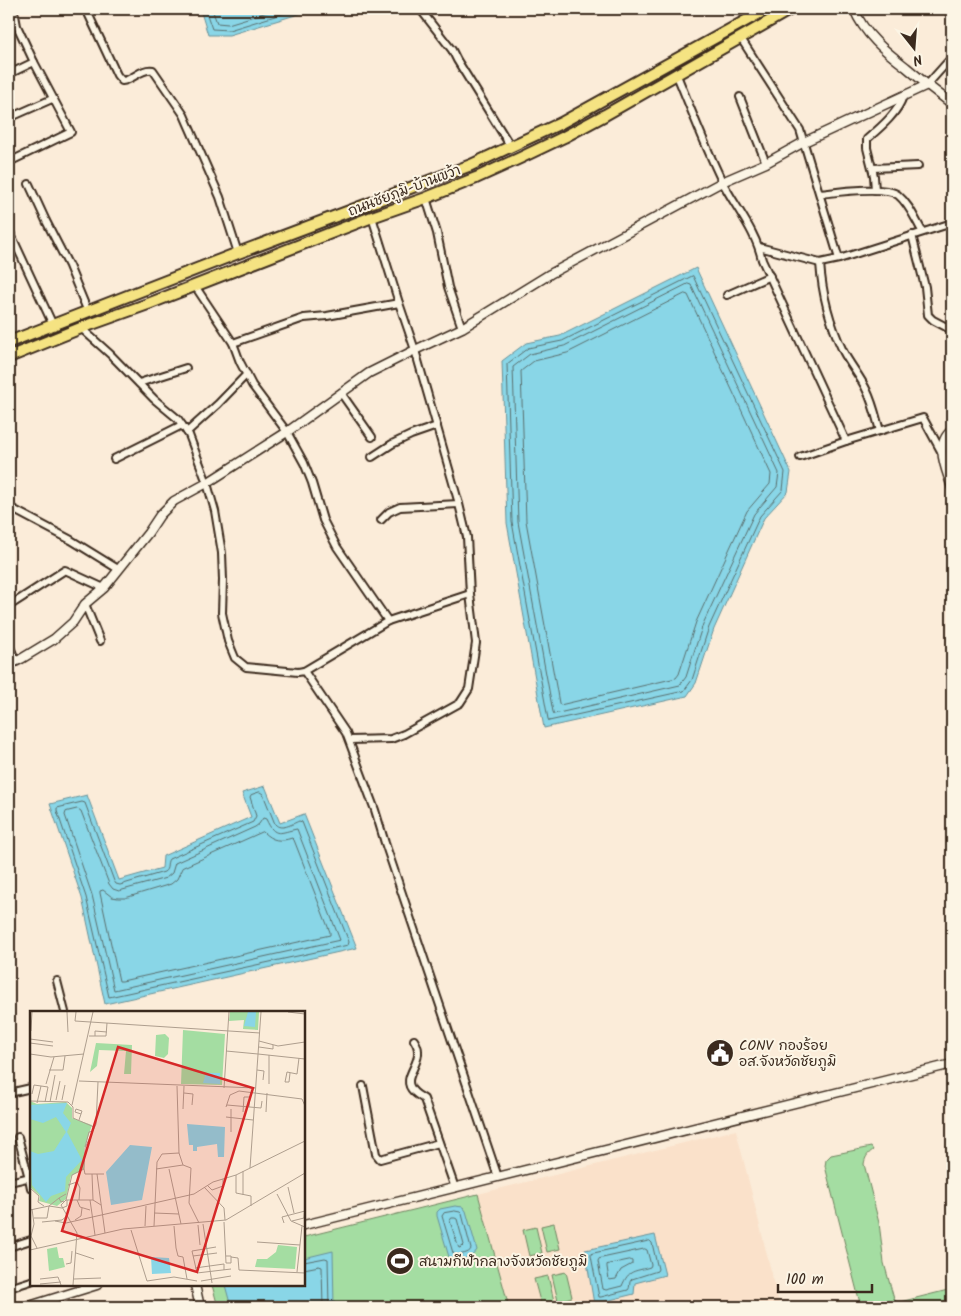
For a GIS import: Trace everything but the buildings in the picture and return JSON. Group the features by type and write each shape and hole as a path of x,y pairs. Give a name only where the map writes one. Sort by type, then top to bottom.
{"main road":[{"name":"ถนนชัยภูมิ-บ้านเขว้า","path":"9,342 471,165 561,123 766,9"},
{"name":"ถนนชัยภูมิ-บ้านเขว้า","path":"9,357 80,328 476,178 564,137 791,9"},
{"path":"331,218 338,231"}],"street":[{"path":"86,9 117,75 122,81 128,80 148,69 153,70 184,115 220,197 238,253"},
{"path":"420,9 452,50 511,147"},
{"path":"854,9 867,32 881,47 952,104"},
{"path":"9,12 15,15 17,26 70,132 9,162"},
{"path":"9,30 17,26"},
{"path":"740,37 800,130 839,259"},
{"path":"9,645 12,663 54,639 73,622 86,604 104,588 148,533 160,514 174,501 207,483 288,432 370,373 462,328 550,274 722,182 766,163 804,142 927,85 952,57"},
{"path":"9,74 34,62"},
{"path":"676,73 722,182 759,247 762,260 846,441"},
{"path":"875,190 867,138 891,117 904,96"},
{"path":"740,97 766,163"},
{"path":"9,118 52,99"},
{"path":"873,168 918,166"},
{"path":"29,184 69,266 88,312"},
{"path":"820,194 851,191 890,191 898,195 907,205 922,231"},
{"path":"426,198 437,233 448,287 462,328"},
{"path":"350,740 391,739 404,734 460,703 469,689 476,643 466,538 459,504 415,350 372,217"},
{"path":"759,247 820,263 839,259 952,222"},
{"path":"9,230 53,325"},
{"path":"912,235 925,287 928,315 933,320 952,330"},
{"path":"820,263 825,299 833,325 843,351 867,389 880,431"},
{"path":"727,295 770,276"},
{"path":"195,286 233,343 252,385 288,432 304,463 323,520 337,547 388,621"},
{"path":"233,343 304,318 327,316 399,303"},
{"path":"80,328 110,354 154,399 178,419 187,432 207,483 215,511 222,553 222,613 228,641 235,658 246,667 304,671 388,621 470,594"},
{"path":"139,383 186,368"},
{"path":"187,432 218,404 246,374"},
{"path":"341,393 372,437"},
{"path":"800,458 846,441 923,418 941,451 952,488"},
{"path":"114,458 182,425"},
{"path":"372,457 392,444 437,426"},
{"path":"941,451 943,442 952,430"},
{"path":"381,520 389,512 400,507 459,504"},
{"path":"9,507 71,540 118,569"},
{"path":"9,606 65,570 104,588"},
{"path":"86,604 100,641"},
{"path":"304,671 350,740 498,1177"},
{"path":"57,981 65,1011"},
{"path":"414,1040 419,1050 417,1060 409,1076 410,1086 415,1093 424,1099 455,1188"},
{"path":"305,1225 952,1064"},
{"path":"363,1086 376,1154 380,1159 439,1144"},
{"path":"9,1093 30,1088"},
{"path":"9,1182 30,1178 18,1137"},
{"path":"9,1247 30,1240"},
{"path":"9,1288 30,1281"},
{"path":"26,1307 94,1286"},
{"path":"195,1286 200,1307"}],"shaded area":[{"path":"736,1130 780,1307 509,1307 478,1194"}],"green space":[{"path":"952,434 952,477 944,445"},
{"path":"871,1147 873,1150 867,1156 864,1164 879,1223 884,1263 894,1299 900,1302 952,1289 952,1307 861,1307 825,1166 826,1160 831,1155"},
{"name":"สนามกีฬากลางจังหวัดชัยภูมิ","path":"478,1194 509,1307 218,1307 212,1286 305,1286 305,1237"},
{"path":"554,1223 560,1249 547,1252 541,1226"},
{"path":"536,1227 542,1253 529,1256 523,1230"},
{"path":"566,1272 572,1297 558,1301 552,1275"},
{"path":"548,1276 554,1301 541,1305 534,1279"}],"water":[{"path":"200,9 324,9 309,11 229,35 208,35"},
{"path":"696,268 791,472 788,492 764,518 714,629 696,683 687,696 544,728 507,523 502,361 526,343 560,336"},
{"path":"265,786 280,823 304,814 357,948 105,1004 82,898 50,804 87,795 119,880 162,868 163,856 251,817 242,793"},
{"path":"455,1206 463,1207 466,1211 477,1250 472,1256 460,1259 449,1257 437,1216 437,1212 440,1209"},
{"path":"655,1235 665,1275 635,1283 634,1294 594,1304 585,1250"},
{"path":"333,1251 334,1307 231,1307 225,1286 305,1286 305,1258"}],"place":[{"name":"CONV กองร้อย อส.จังหวัดชัยภูมิ","path":"720,1053"},
{"name":"สนามกีฬากลางจังหวัดชัยภูมิ","path":"400,1261"}]}
